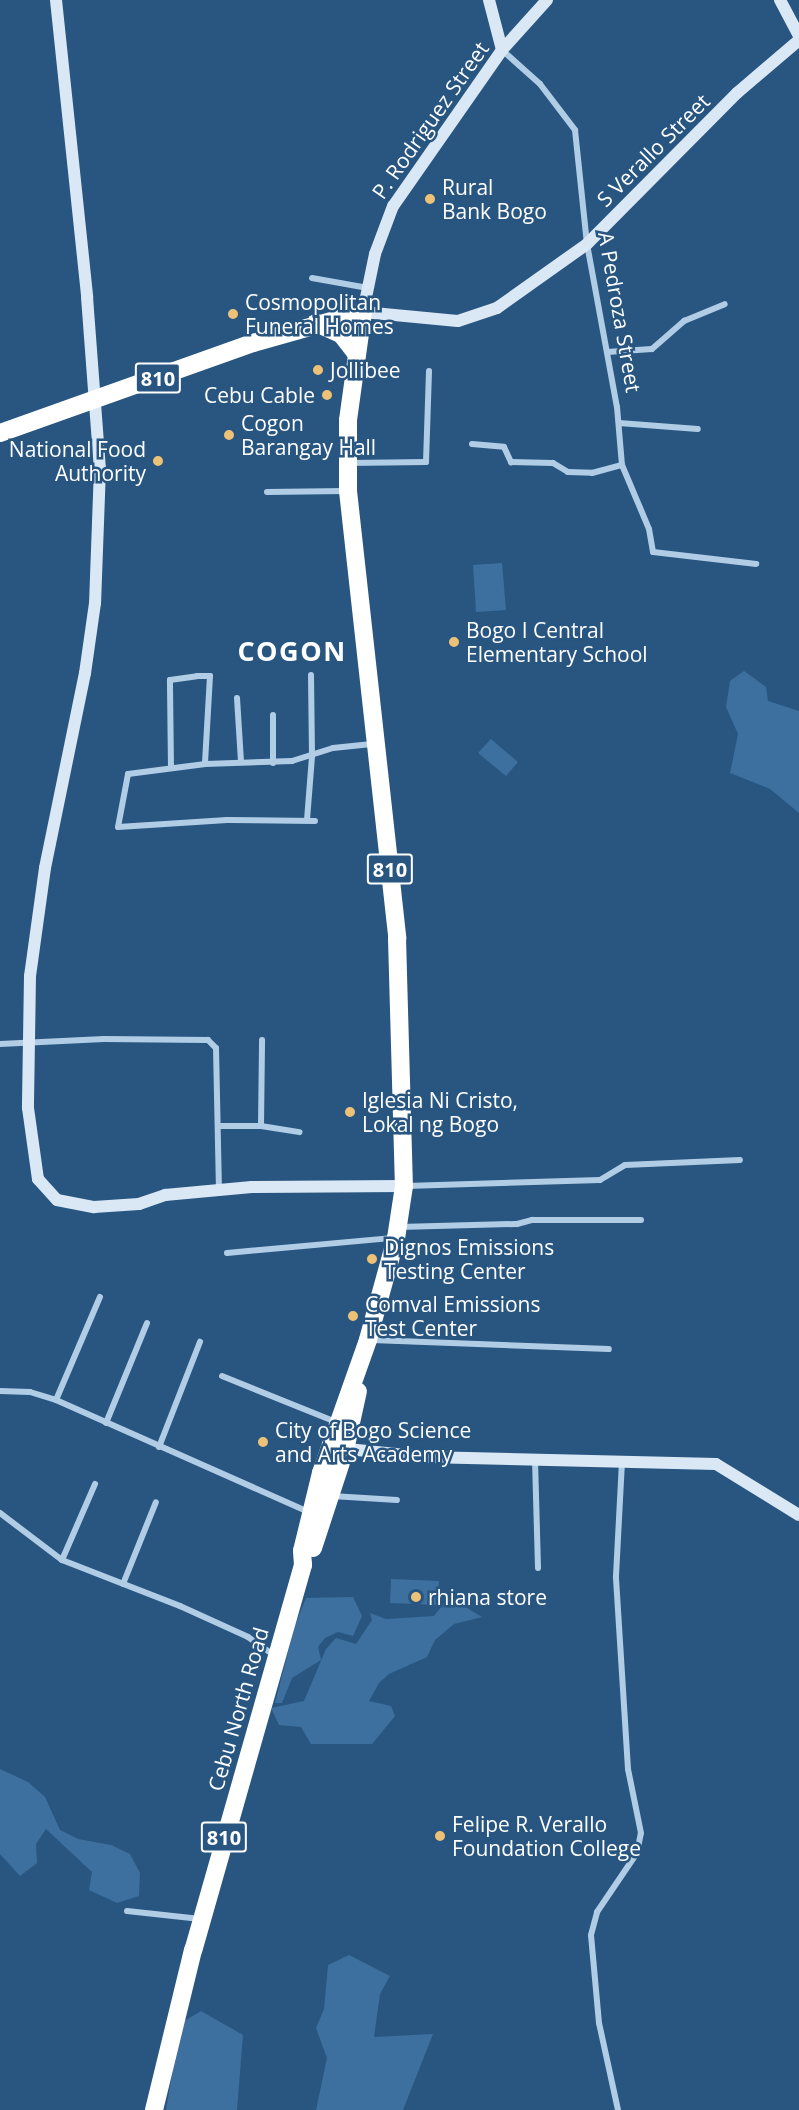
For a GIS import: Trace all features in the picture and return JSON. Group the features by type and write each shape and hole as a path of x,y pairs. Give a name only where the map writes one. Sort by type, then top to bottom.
{"highway":[{"name":"810","path":"0,434 316,323 363,312"},
{"name":"Cebu North Road","path":"154,2110 201,1919 367,1346 397,1233 404,1186 396,938 377,744 348,491 347,463 355,352 363,312"},
{"path":"316,323 341,334 355,352"},
{"name":"Cebu North Road","path":"337,1448 337,1422 367,1346"},
{"name":"Cebu North Road","path":"317,1515 332,1496 331,1468"}],"street":[{"path":"56,0 95,400 99,468 95,603 85,673 45,868 30,976 27,1044 33,1161 38,1179 57,1200 73,1205 120,1207 165,1195 219,1190 600,1180 625,1165 740,1160"},
{"path":"489,0 502,50"},
{"name":"P. Rodriguez Street","path":"363,312 375,254 393,206 502,50 547,0"},
{"path":"780,0 799,35"},
{"name":"S Verallo Street","path":"363,312 438,321 477,317 587,244 737,93 799,40"},
{"name":"A Pedroza Street","path":"502,50 540,84 575,130 587,244 619,423 622,465 649,529 653,552 756,564"},
{"path":"312,278 368,288"},
{"path":"607,352 652,349 684,321 725,304"},
{"path":"347,463 426,462 429,371"},
{"path":"619,423 698,429"},
{"path":"472,444 504,447 511,462 553,462 568,472 592,472 622,465"},
{"path":"267,492 348,491"},
{"path":"307,820 312,756 311,675"},
{"path":"171,768 170,680 197,676 210,676 205,764"},
{"path":"237,698 241,762"},
{"path":"273,715 273,763"},
{"path":"315,821 118,827 128,774 205,764 273,763 312,756 333,748 377,744"},
{"path":"0,1044 104,1039 208,1041 216,1048 219,1190"},
{"path":"261,1126 262,1040"},
{"path":"218,1126 261,1126 300,1132"},
{"path":"227,1253 397,1233 517,1224 532,1220 641,1220"},
{"path":"56,1400 100,1297"},
{"path":"106,1423 147,1323"},
{"path":"159,1447 200,1342"},
{"path":"367,1346 609,1349"},
{"path":"222,1376 337,1422"},
{"path":"0,1391 30,1392 56,1400 317,1515"},
{"path":"337,1448 424,1457 716,1464 799,1515"},
{"path":"535,1459 538,1568"},
{"path":"618,2110 599,2023 591,1935 597,1912 638,1853 641,1833 628,1770 616,1576 622,1462"},
{"path":"62,1560 95,1484"},
{"path":"332,1496 397,1500"},
{"path":"123,1584 156,1502"},
{"path":"0,1513 62,1560 248,1637 277,1657"},
{"path":"127,1911 201,1919"}],"shaded area":[{"path":"502,563 506,610 476,612 473,565"},
{"path":"744,671 766,687 768,701 799,711 799,813 770,789 730,773 738,734 726,707 730,681"},
{"path":"491,739 518,762 506,776 478,753"},
{"path":"391,1579 439,1581 438,1605 390,1603"},
{"path":"353,1597 362,1616 353,1636 338,1632 325,1638 318,1647 321,1660 292,1678 282,1703 275,1703 295,1625 306,1598"},
{"path":"449,1597 482,1617 454,1624 435,1640 427,1657 389,1674 379,1683 369,1701 391,1706 395,1716 372,1744 311,1744 301,1727 279,1725 271,1708 304,1701 326,1649 336,1638 356,1644 372,1620 370,1613 386,1619 434,1616"},
{"path":"0,1769 28,1782 45,1797 60,1830 78,1839 111,1845 130,1854 140,1873 139,1896 117,1903 89,1890 92,1872 46,1829 36,1844 37,1863 20,1876 0,1854"},
{"path":"349,1955 390,1976 380,1994 374,2037 433,2034 403,2110 316,2110 327,2058 316,2028 324,2009 328,1965"},
{"path":"201,2011 243,2035 237,2110 166,2110 181,2023"}],"place":[{"name":"Rural Bank Bogo","path":"430,199"},
{"name":"Cosmopolitan Funeral Homes","path":"233,314"},
{"name":"Jollibee","path":"318,370"},
{"name":"Cebu Cable","path":"327,395"},
{"name":"Cogon Barangay Hall","path":"229,435"},
{"name":"National Food Authority","path":"158,461"},
{"name":"Bogo I Central Elementary School","path":"454,642"},
{"name":"Iglesia Ni Cristo, Lokal ng Bogo","path":"350,1112"},
{"name":"Dignos Emissions Testing Center","path":"372,1259"},
{"name":"Comval Emissions Test Center","path":"353,1316"},
{"name":"City of Bogo Science and Arts Academy","path":"263,1442"},
{"name":"rhiana store","path":"416,1597"},
{"name":"Felipe R. Verallo Foundation College","path":"440,1836"}],"district":[{"name":"COGON","path":"292,651"}]}
